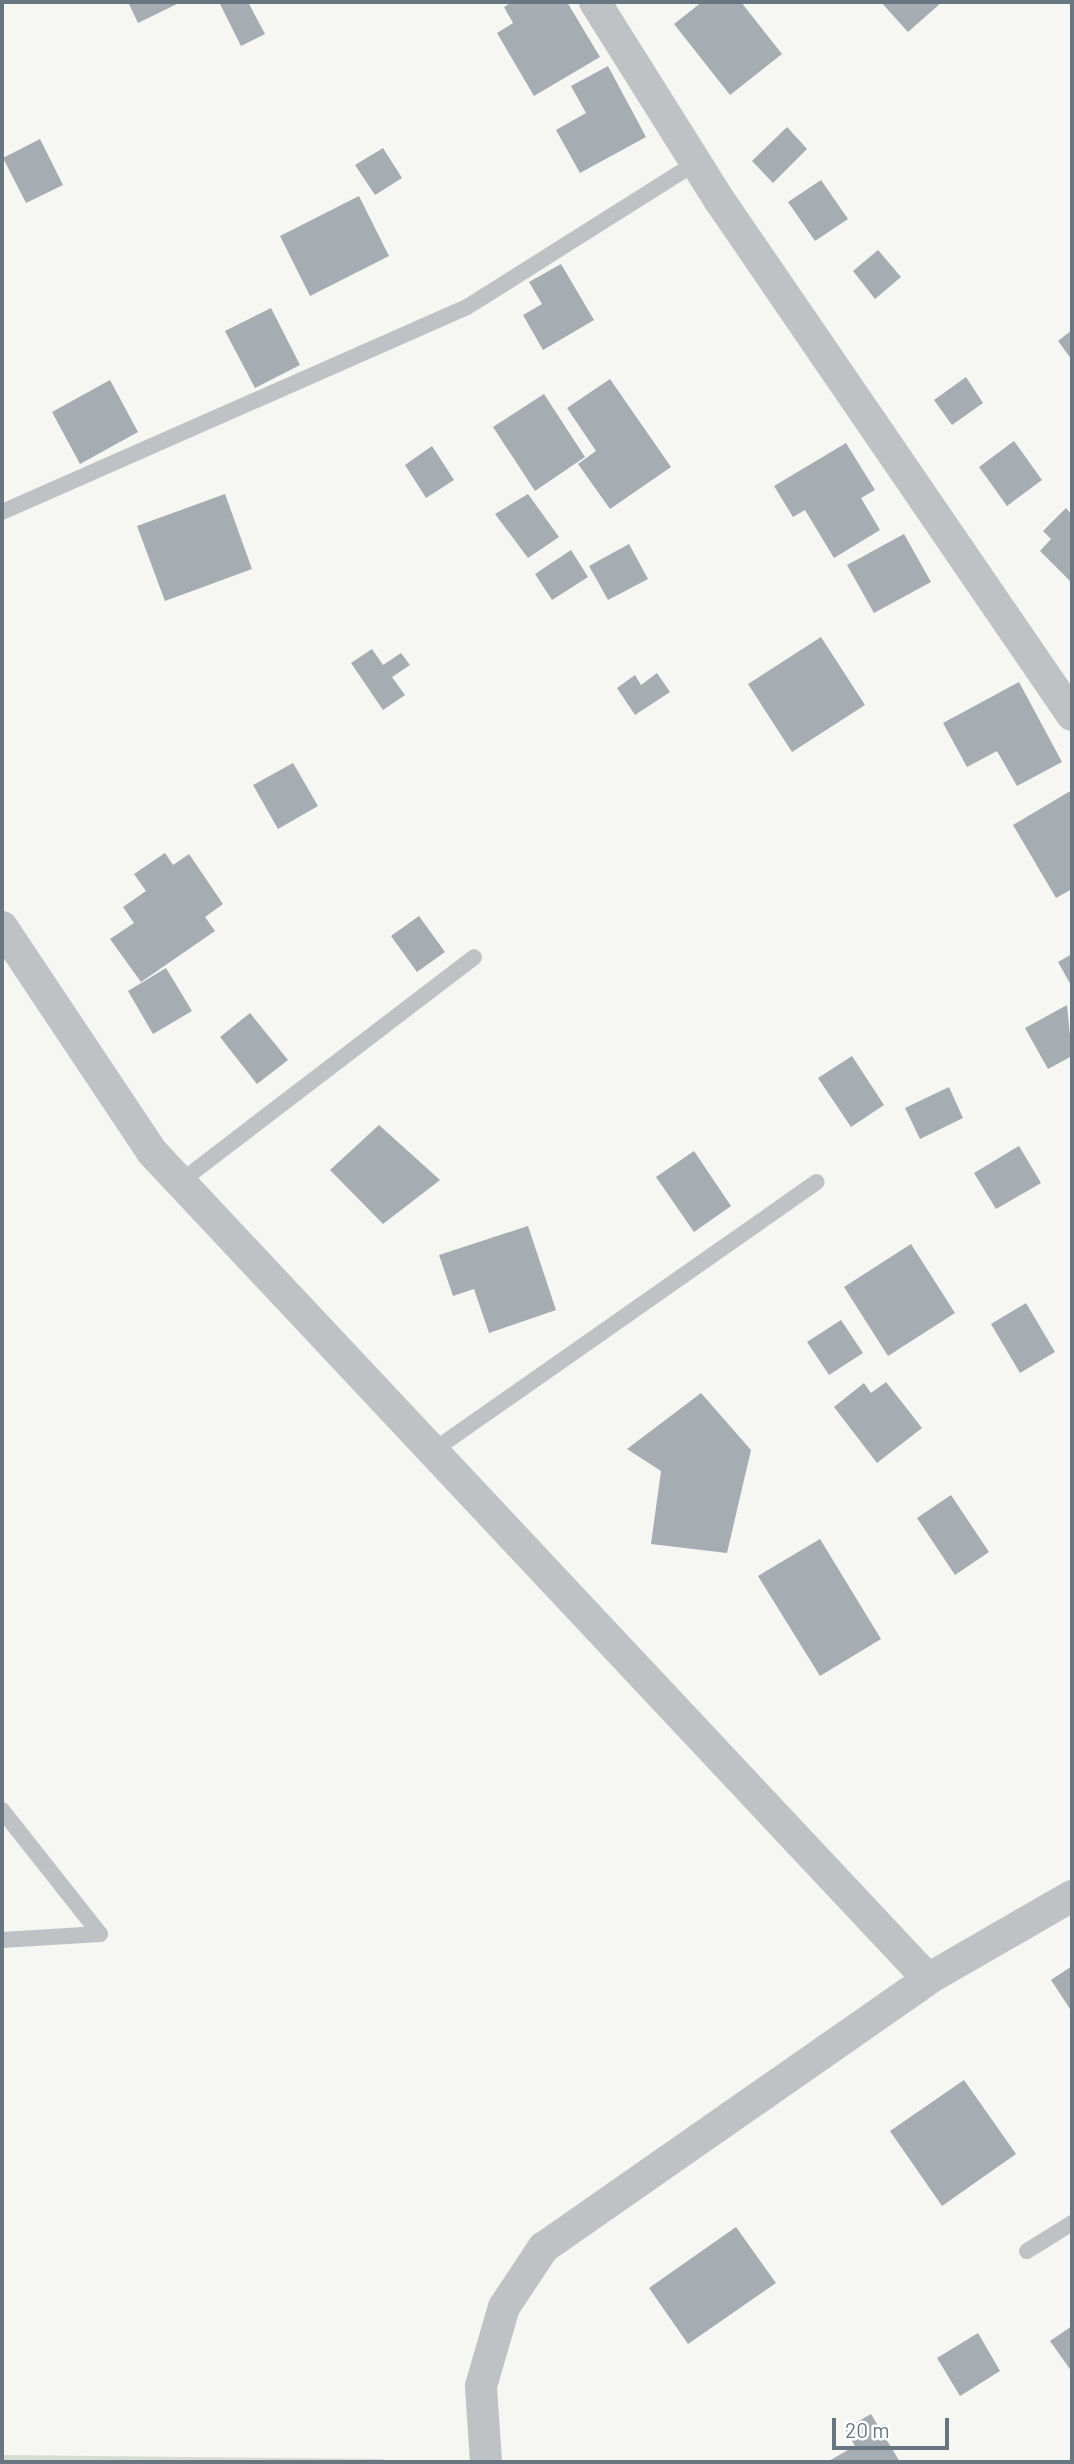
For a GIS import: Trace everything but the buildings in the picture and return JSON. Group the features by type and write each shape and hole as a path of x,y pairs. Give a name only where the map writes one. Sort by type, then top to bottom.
{"street":[{"path":"595,2 696,163 1072,715"},
{"path":"2,926 152,1152 928,1979"},
{"path":"486,2462 481,2386 504,2307 543,2248 928,1979 1072,1896"}],"lane":[{"path":"2,512 467,307 696,163"},
{"path":"180,1182 474,957"},
{"path":"434,1450 817,1182"},
{"path":"2,1810 100,1934 2,1940"},
{"path":"1027,2251 1072,2223"}],"shaded area":[{"path":"2,2455 383,2459 387,2462 2,2462"}]}
